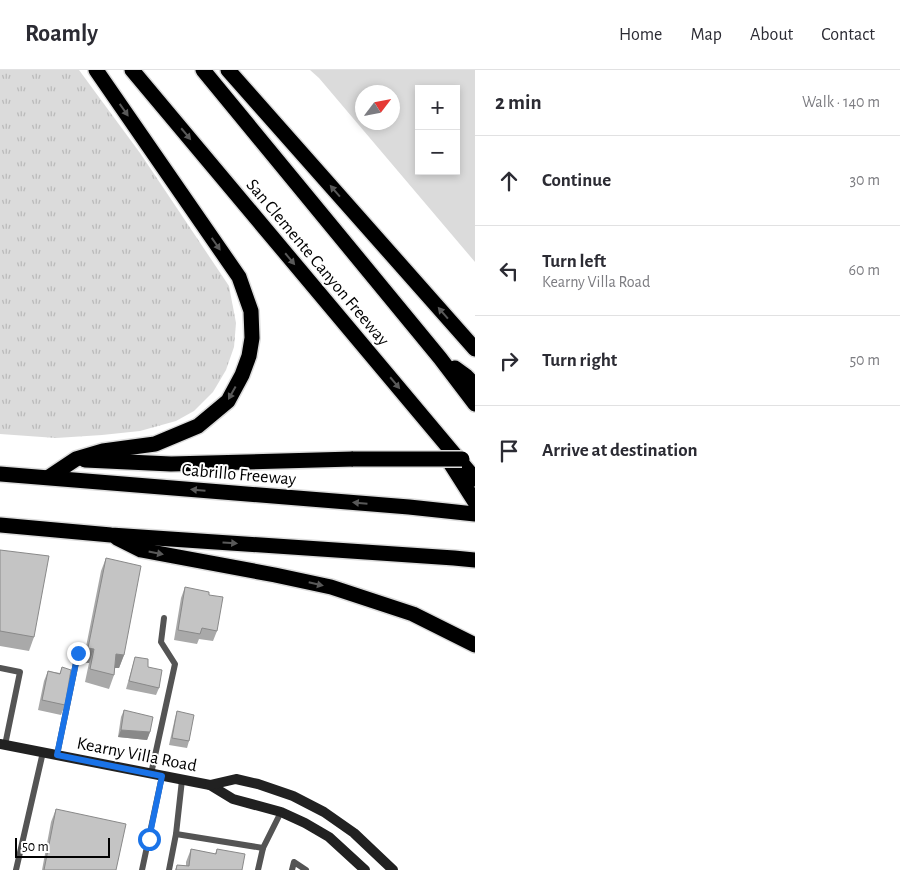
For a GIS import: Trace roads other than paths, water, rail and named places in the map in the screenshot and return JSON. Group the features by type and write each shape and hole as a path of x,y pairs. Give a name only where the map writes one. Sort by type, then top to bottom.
{"highway":[{"path":"49,477 76,460 103,451 155,444 198,426 228,401 242,375 249,356 252,338 251,311 239,277 96,70"},
{"name":"San Clemente Canyon Freeway","path":"132,70 475,479"},
{"name":"San Clemente Canyon Freeway","path":"203,70 440,358 475,404"},
{"path":"228,70 475,349"},
{"path":"440,358 466,376 475,385"},
{"path":"416,408 475,502"},
{"path":"76,460 171,464 353,459 475,459"},
{"name":"Cabrillo Freeway","path":"0,474 475,514"},
{"path":"0,525 111,535 475,560"},
{"path":"111,535 141,550 331,587 413,614 475,645"}],"main road":[{"name":"Kearny Villa Road","path":"1,744 210,785 233,799 282,812 305,823 328,837 365,870"},
{"name":"Kearny Villa Road","path":"210,785 236,779 293,796 324,812 354,833 393,870"}],"lane":[{"path":"151,774 175,664 162,642 164,618"},
{"path":"57,755 78,653"},
{"path":"0,668 20,672 1,744"},
{"path":"16,870 43,752"},
{"path":"142,870 162,776"},
{"path":"169,870 176,834 182,780"},
{"path":"258,870 263,848 282,812"},
{"path":"176,834 263,848"},
{"path":"292,870 294,862 306,870"}]}
